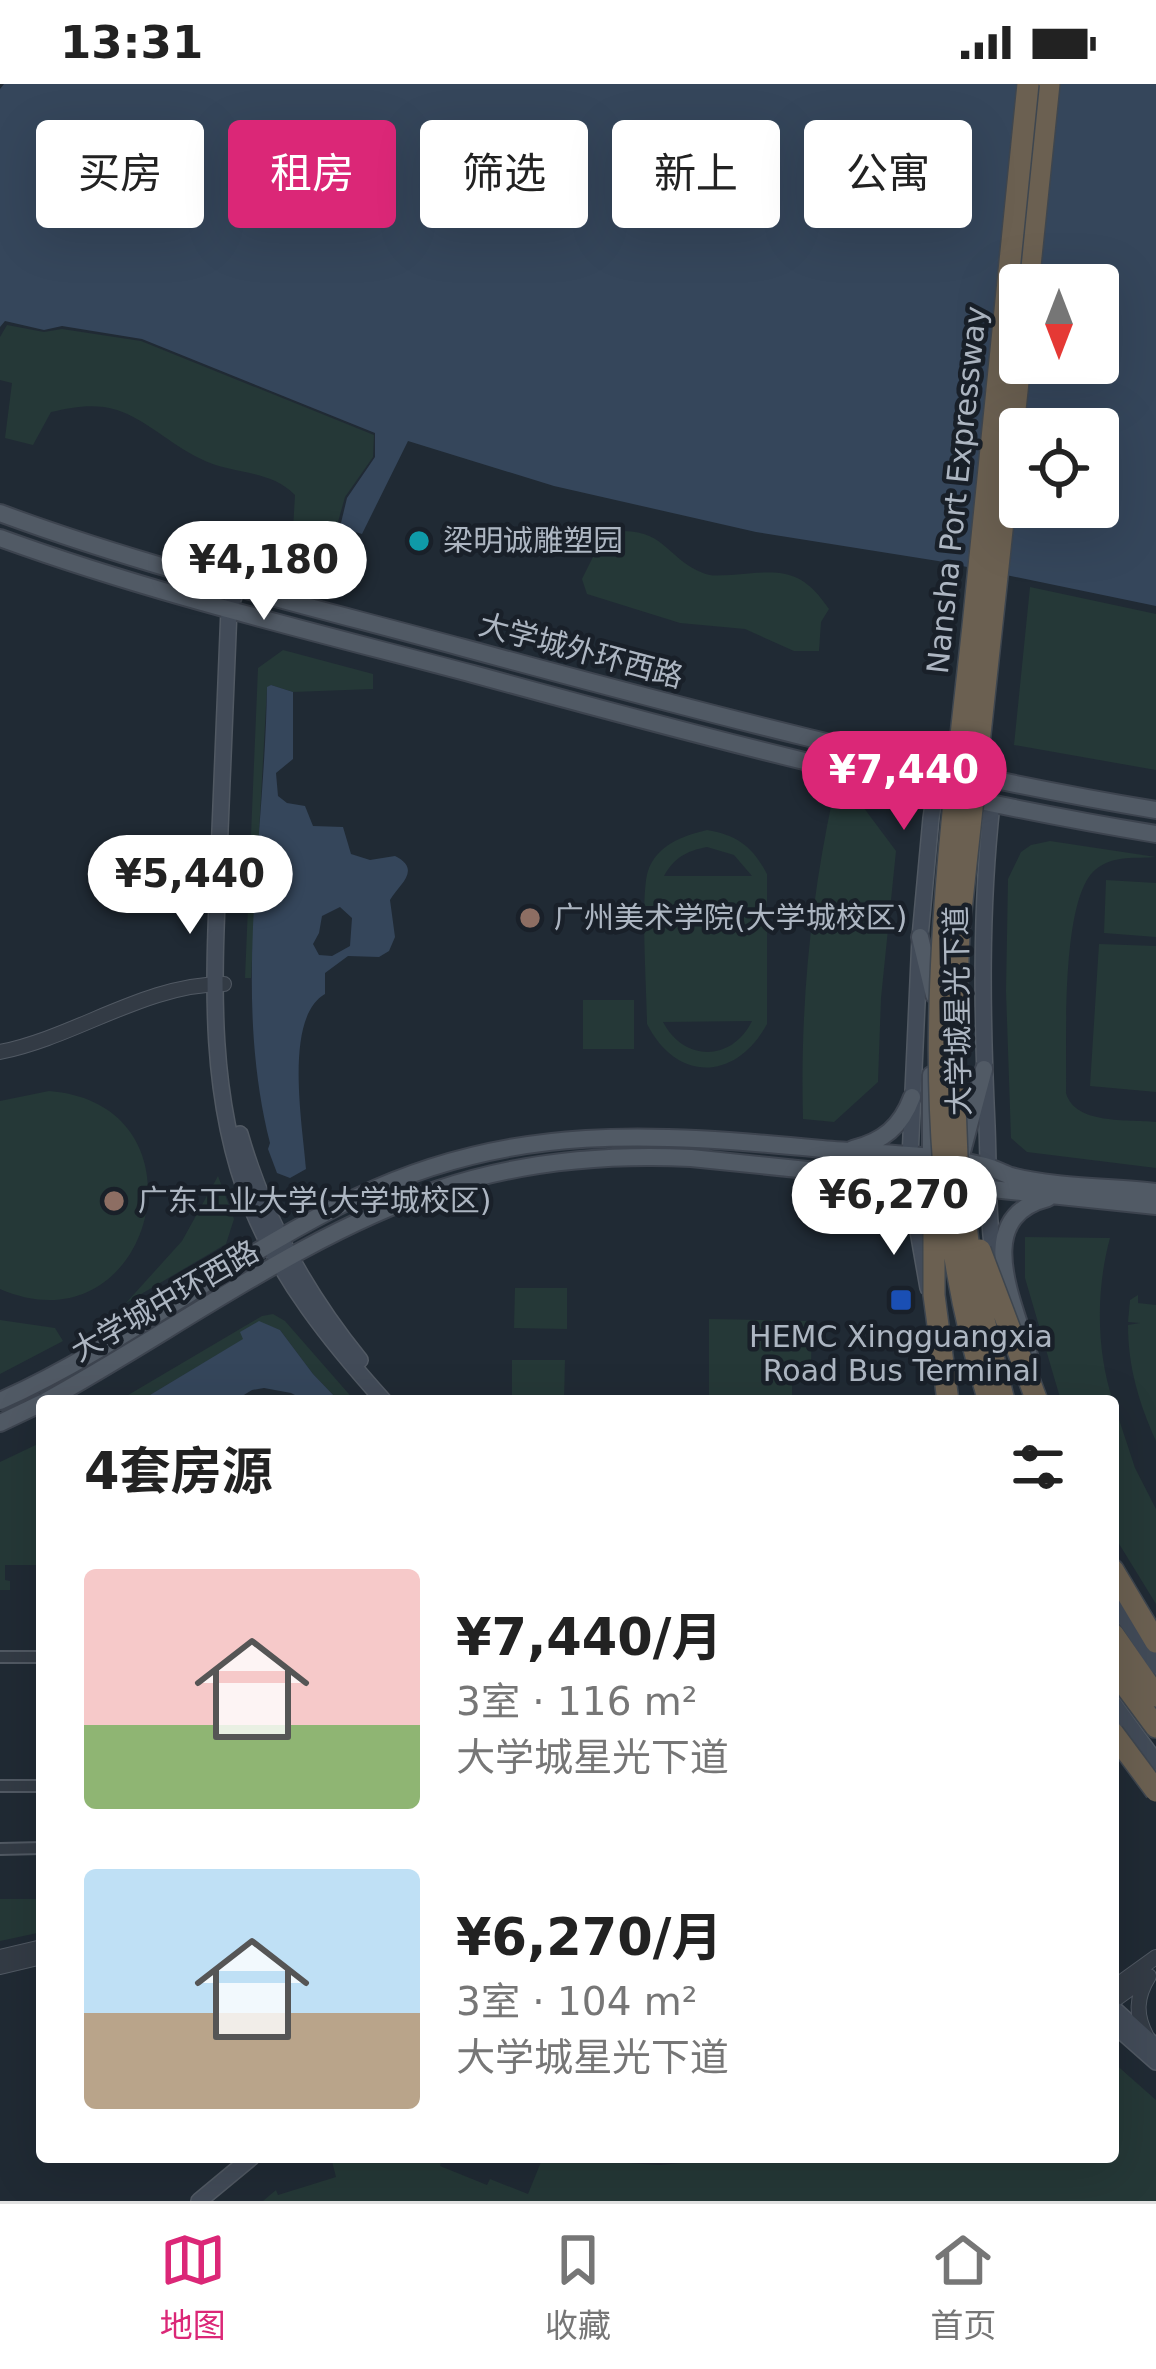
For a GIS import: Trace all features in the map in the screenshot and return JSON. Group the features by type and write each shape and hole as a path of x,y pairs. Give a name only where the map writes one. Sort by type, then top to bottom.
{"highway":[{"name":"Nansha Port Expressway","path":"994,1395 954,1260 940,1135 938,1010 1028,84"},
{"name":"Nansha Port Expressway","path":"1030,264 1049,84"},
{"name":"Nansha Port Expressway","path":"995,1395 961,1194 953,1078 956,963 1018,384"},
{"path":"940,1135 932,1244 939,1354 947,1395"},
{"path":"961,1194 998,1306 1035,1395"},
{"path":"1119,1580 1156,1642"},
{"path":"1119,1643 1156,1696"},
{"path":"1119,1677 1156,1727"},
{"path":"1122,1731 1156,1791"}],"main road":[{"name":"大学城外环西路","path":"0,513 238,587 736,721 966,775 1156,810"},
{"name":"大学城外环西路","path":"0,538 226,608 752,750 992,804 1156,834"},
{"path":"217,581 223,586 233,637 219,984 235,1114 275,1243 325,1332 379,1395"},
{"path":"233,637 221,615 238,587"},
{"path":"233,637 248,623 264,618"},
{"path":"935,792 966,775 992,804"},
{"name":"大学城星光下道","path":"935,792 920,938 909,1180 918,1248 957,1395"},
{"name":"大学城星光下道","path":"992,804 981,945 987,1188 994,1259 1025,1395"},
{"path":"928,849 946,838 966,837 987,854"},
{"path":"920,938 934,994 930,1158 938,1327"},
{"path":"961,1194 959,1162 984,1069"},
{"path":"844,1151 889,1133 912,1097"},
{"name":"大学城中环西路","path":"0,1401 73,1364 358,1196 402,1178 524,1145 668,1135 930,1158 988,1166 1012,1176 1156,1192"},
{"name":"大学城中环西路","path":"56,1395 286,1262 416,1197 524,1168 658,1156 909,1180 961,1194 987,1188 1156,1206"},
{"path":"1037,1395 1003,1238 1006,1224 1017,1211 1059,1196"},
{"path":"286,1262 392,1395"},
{"name":"大学城中环西路","path":"0,1423 36,1406"},
{"path":"1119,1609 1156,1666"},
{"path":"1122,1731 1156,1762"},
{"path":"1119,2011 1153,2044"},
{"path":"1119,2029 1156,2062"},
{"path":"199,2201 245,2163"},
{"path":"214,2201 260,2163"}],"street":[{"path":"0,1052 182,987 219,984"},
{"path":"0,1657 36,1657"},
{"path":"1122,1731 1156,1807"},
{"path":"0,1786 36,1786"},
{"path":"0,1849 36,1849"},
{"path":"0,1957 36,1948"},
{"path":"1119,1984 1156,1957"},
{"path":"0,1967 36,1958"},
{"path":"1119,2000 1152,1973"},
{"path":"1152,1973 1139,1994 1137,2011 1153,2044"}],"green space":[{"path":"7,325 141,341 374,435 373,457 345,497 336,529 293,529 295,495 285,486 199,458 117,410 92,406 51,412 33,445 5,438 12,383 0,380 0,337"},
{"path":"624,531 649,536 706,574 775,573 798,578 829,609 821,622 819,651 794,651 745,629 680,623 587,594 582,579 598,547"},
{"path":"1030,587 1156,614 1156,770 1014,745"},
{"path":"283,650 373,674 373,689 293,692 267,688 251,978 245,978 258,668"},
{"path":"833,797 861,804 896,851 878,1082 834,1122 803,1119 802,1078 808,957"},
{"path":"707,830 727,835 750,850 767,874 767,1024 739,1056 707,1068 674,1057 647,1024 644,922 652,862 664,848","holes":["707,847 734,855 752,876 664,876 681,856","752,1021 733,1044 708,1052 683,1044 663,1022"]},
{"path":"1050,841 1156,857 1110,862 1095,870 1084,886 1068,975 1066,1093 1080,1111 1091,1115 1156,1122 1156,1168 1027,1152 1011,1138 1008,879 1021,852"},
{"path":"1106,880 1156,883 1156,937 1104,933"},
{"path":"1099,944 1156,946 1156,1092 1090,1086"},
{"path":"583,1000 634,1000 634,1049 583,1049"},
{"path":"49,1091 101,1106 133,1137 147,1177 144,1220 127,1259 96,1288 53,1300 0,1289 0,1101"},
{"path":"218,1176 234,1219 226,1244 126,1303 182,1241"},
{"path":"1025,1237 1110,1238 1100,1320 1112,1395 1059,1395 1025,1278"},
{"path":"515,1288 567,1288 567,1329 514,1328"},
{"path":"1138,1295 1138,1303 1156,1305 1156,1441 1130,1356 1128,1325 1140,1323 1128,1322 1130,1300"},
{"path":"273,1314 285,1321 350,1395 333,1395 280,1330 261,1323 244,1339 150,1395 128,1395 262,1316"},
{"path":"709,1319 812,1321 811,1366 792,1366 792,1395 709,1395"},
{"path":"0,1320 55,1328 63,1341 0,1374"},
{"path":"512,1360 565,1360 564,1395 512,1395"},
{"path":"1119,1419 1135,1468 1156,1509 1156,1604 1119,1544"},
{"path":"36,1445 36,1565 5,1565 10,1590 0,1590 0,1462"},
{"path":"0,1899 36,1899 36,1933 0,1941"},
{"path":"1119,2067 1156,2100 1156,2201 263,2201 276,2190 278,2195 336,2177 332,2163 441,2163 487,2185 490,2179 528,2194 541,2163 1119,2163"}],"water":[{"path":"4,84 1156,84 1156,606 938,561 756,532 554,486 408,441 362,534 340,527 347,498 375,457 375,433 142,339 62,326 44,330 5,321 0,327 0,89"},
{"path":"267,687 293,692 293,759 276,773 278,796 305,806 313,826 343,827 351,854 370,860 395,856 408,872 390,900 395,937 389,951 379,957 348,956 325,973 325,994 312,1007 304,1026 299,1075 306,1169 290,1178 277,1173 268,1149 253,1030 254,916","holes":["340,907 352,918 350,946 332,956 319,955 313,944 322,916"]},
{"path":"259,1321 280,1330 333,1395 295,1395 264,1388 244,1395 150,1395 243,1339 240,1332"}],"place":[{"name":"梁明诚雕塑园","path":"419,541"},
{"name":"广州美术学院(大学城校区)","path":"530,918"},
{"name":"广东工业大学(大学城校区)","path":"114,1201"},
{"name":"HEMC Xingguangxia Road Bus Terminal","path":"901,1300"}]}
